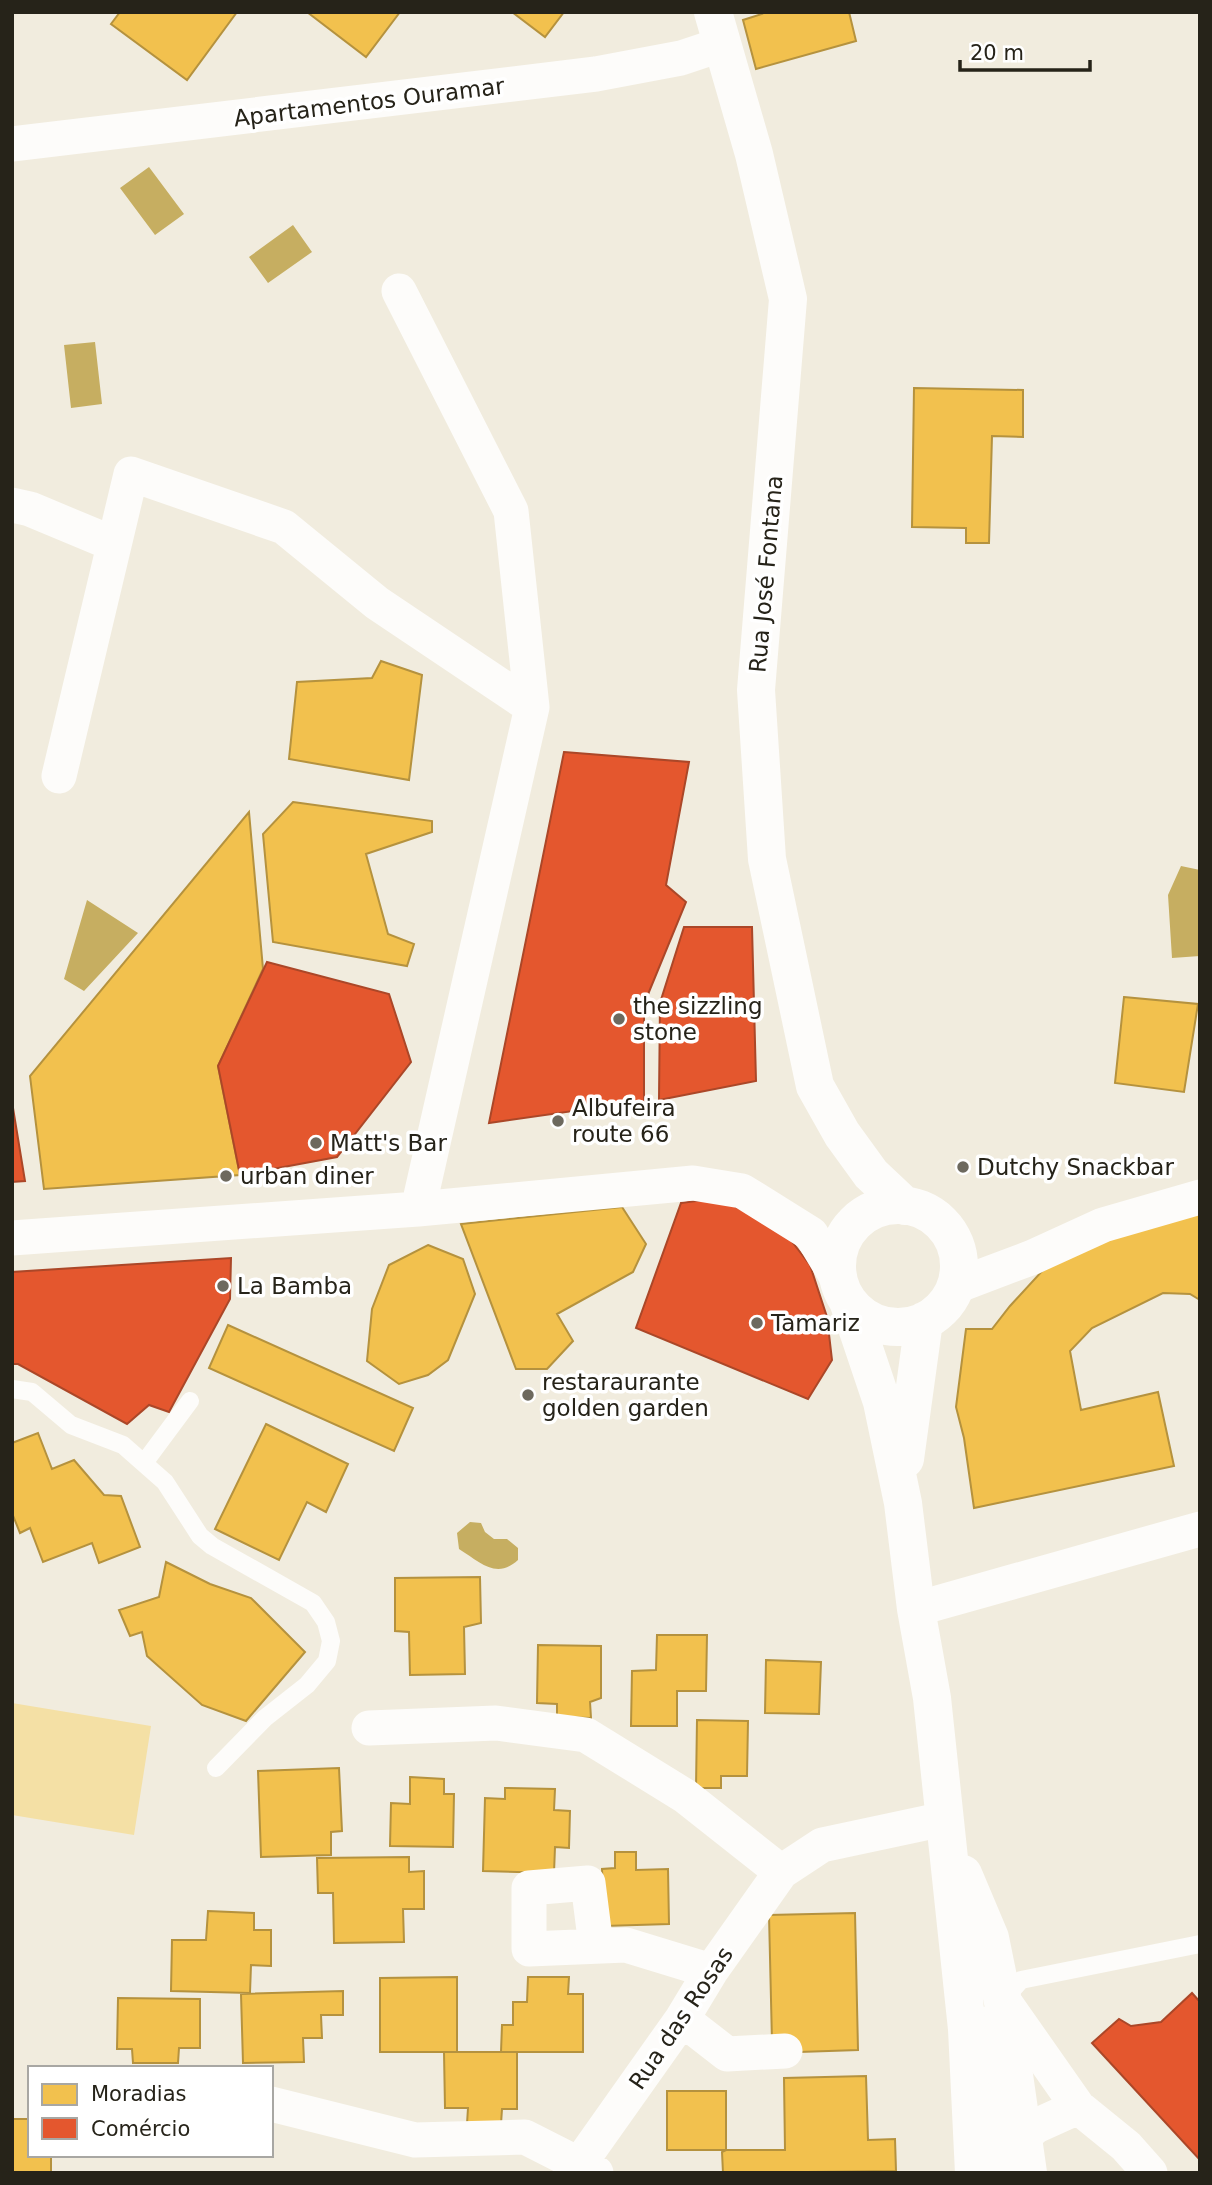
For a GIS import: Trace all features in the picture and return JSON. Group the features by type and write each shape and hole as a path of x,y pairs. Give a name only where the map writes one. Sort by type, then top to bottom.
{"street":[{"name":"Apartamentos Ouramar","path":"12,145 596,74 681,58 718,28"},
{"name":"Rua José Fontana","path":"718,28 754,154 788,299 756,690 767,859 815,1086 842,1134 871,1174 905,1206"},
{"path":"399,292 511,511 532,707 418,1209"},
{"path":"59,776 131,474 284,527 377,603 532,707"},
{"path":"12,505 30,509 114,544"},
{"name":"Rua José Fontana","path":"842,1134 849,1184 850,1227"},
{"path":"12,1238 418,1209 693,1183 742,1191 811,1234 844,1292 865,1318 884,1326 904,1327 924,1321 938,1312 949,1300 956,1286 959,1267 956,1247 947,1231 934,1217 920,1209 884,1206 866,1214 850,1227 839,1252 844,1292 881,1402 903,1503 916,1608 932,1698 967,2029 974,2173"},
{"path":"956,1286 1033,1257 1103,1225 1200,1197"},
{"path":"903,1503 906,1441 924,1321"},
{"path":"916,1608 1200,1529"},
{"path":"369,1728 496,1723 586,1735 685,1796 781,1872"},
{"path":"944,1819 964,1878 990,1938 1003,2000 1026,2155"},
{"name":"Rua das Rosas","path":"273,2104 415,2140 525,2137 583,2169 711,1971 781,1872 822,1844 944,1819"},
{"path":"596,1946 626,1945 711,1971"},
{"path":"962,1984 982,2024 1005,2173"},
{"path":"1003,2000 1078,2107 1126,2146 1150,2173"},
{"path":"682,2019 727,2054 785,2051"},
{"path":"1026,2155 1036,2126 1078,2107"},
{"path":"1005,2173 1009,2149 1026,2155"}],"lane":[{"path":"12,1389 32,1392 71,1425 123,1445 164,1482 200,1536 212,1546 313,1603 326,1622 331,1641 327,1661 307,1685 265,1718 216,1768"},
{"path":"144,1463 190,1401"},
{"path":"1003,2000 1021,1980 1200,1944"}],"shaded area":[{"path":"149,167 184,214 155,235 120,188"},
{"path":"293,225 312,252 268,283 249,257"},
{"path":"95,342 102,404 71,408 64,345"},
{"path":"1181,866 1200,870 1200,956 1172,958 1168,895"},
{"path":"87,900 138,933 84,991 64,979"},
{"path":"470,1522 481,1523 485,1532 494,1539 507,1539 518,1548 518,1560 510,1566 495,1569 459,1549 457,1533"},
{"path":"12,1703 151,1726 134,1835 12,1815"}],"building: Moradias":[{"path":"120,12 237,12 187,80 111,24"},
{"path":"307,12 400,12 366,57"},
{"path":"512,12 564,12 545,37"},
{"path":"761,12 849,12 856,41 756,69 743,20 762,14"},
{"path":"914,388 1023,390 1023,437 992,436 989,543 966,543 966,528 912,527"},
{"path":"381,661 422,675 409,780 289,759 297,682 372,678"},
{"path":"293,802 432,821 432,832 366,854 388,934 414,944 407,966 273,942 263,834"},
{"path":"249,812 263,969 218,1066 240,1175 44,1189 30,1076"},
{"path":"1124,997 1198,1004 1184,1092 1115,1083"},
{"path":"622,1207 646,1244 633,1272 557,1314 573,1341 547,1369 516,1369 461,1224"},
{"path":"1200,1208 1200,1300 1190,1294 1163,1293 1092,1328 1070,1351 1081,1410 1158,1392 1174,1466 974,1508 964,1438 956,1407 966,1329 992,1329 1055,1257"},
{"path":"428,1245 463,1259 475,1294 448,1360 428,1375 399,1384 367,1361 372,1309 389,1265"},
{"path":"228,1325 413,1408 394,1451 209,1368"},
{"path":"266,1424 348,1464 326,1512 307,1502 279,1560 215,1529"},
{"path":"38,1433 52,1469 74,1460 104,1495 121,1496 140,1547 99,1563 92,1543 43,1562 30,1528 20,1533 12,1513 12,1443"},
{"path":"166,1562 210,1584 251,1598 305,1652 246,1721 202,1705 147,1656 142,1632 130,1636 119,1610 159,1597"},
{"path":"480,1577 481,1623 464,1627 465,1674 410,1675 409,1632 395,1631 395,1578"},
{"path":"657,1635 707,1635 706,1691 677,1691 677,1726 631,1726 632,1671 656,1670"},
{"path":"538,1645 601,1646 601,1698 590,1702 591,1718 557,1717 557,1704 537,1703"},
{"path":"766,1660 821,1662 819,1714 765,1713"},
{"path":"697,1720 748,1721 747,1776 721,1776 721,1788 696,1788"},
{"path":"339,1768 342,1831 331,1832 331,1855 261,1857 258,1771"},
{"path":"410,1777 444,1779 444,1794 454,1794 453,1847 390,1846 391,1803 410,1804"},
{"path":"505,1788 555,1789 554,1810 570,1811 569,1848 555,1847 554,1873 483,1871 485,1798 505,1799"},
{"path":"615,1852 636,1852 636,1870 668,1869 669,1924 604,1926 602,1869 615,1868"},
{"path":"409,1857 409,1872 424,1871 424,1909 403,1909 404,1942 334,1943 333,1893 318,1893 317,1858"},
{"path":"208,1911 254,1913 254,1930 271,1930 271,1966 251,1965 250,1993 171,1991 172,1940 206,1940"},
{"path":"855,1913 858,2050 799,2052 772,2042 769,1915"},
{"path":"457,1977 457,2052 380,2052 380,1978"},
{"path":"528,1977 569,1977 568,1994 583,1994 583,2052 501,2052 502,2025 513,2025 513,2002 527,2002"},
{"path":"343,1991 343,2015 321,2015 322,2038 303,2038 304,2062 243,2063 241,1994"},
{"path":"118,1998 200,1999 200,2048 179,2048 178,2063 133,2063 132,2049 117,2049"},
{"path":"444,2052 517,2052 517,2109 502,2109 501,2124 467,2124 468,2108 445,2108"},
{"path":"866,2076 868,2140 895,2139 896,2171 723,2173 722,2152 726,2150 785,2150 784,2078"},
{"path":"667,2091 726,2091 726,2150 667,2150"},
{"path":"12,2119 28,2119 28,2157 51,2157 51,2173 12,2173"}],"building: Comércio":[{"path":"564,752 689,762 666,885 686,902 644,1004 644,1101 489,1123"},
{"path":"684,927 752,927 756,1081 659,1100 660,1003"},
{"path":"267,962 389,994 411,1062 337,1157 240,1175 218,1066"},
{"path":"12,1102 25,1181 12,1182"},
{"path":"718,1198 783,1230 810,1265 827,1317 832,1360 808,1399 636,1328 681,1203"},
{"path":"231,1258 230,1299 169,1412 149,1405 127,1424 18,1364 12,1364 12,1272"},
{"path":"1192,1993 1200,2002 1200,2160 1092,2043 1119,2019 1131,2026 1161,2022"}],"place":[{"name":"the sizzling stone","path":"619,1019"},
{"name":"Albufeira route 66","path":"558,1121"},
{"name":"Matt's Bar","path":"316,1143"},
{"name":"Dutchy Snackbar","path":"963,1167"},
{"name":"urban diner","path":"226,1176"},
{"name":"La Bamba","path":"223,1286"},
{"name":"Tamariz","path":"757,1323"},
{"name":"restaraurante golden garden","path":"528,1395"}]}
